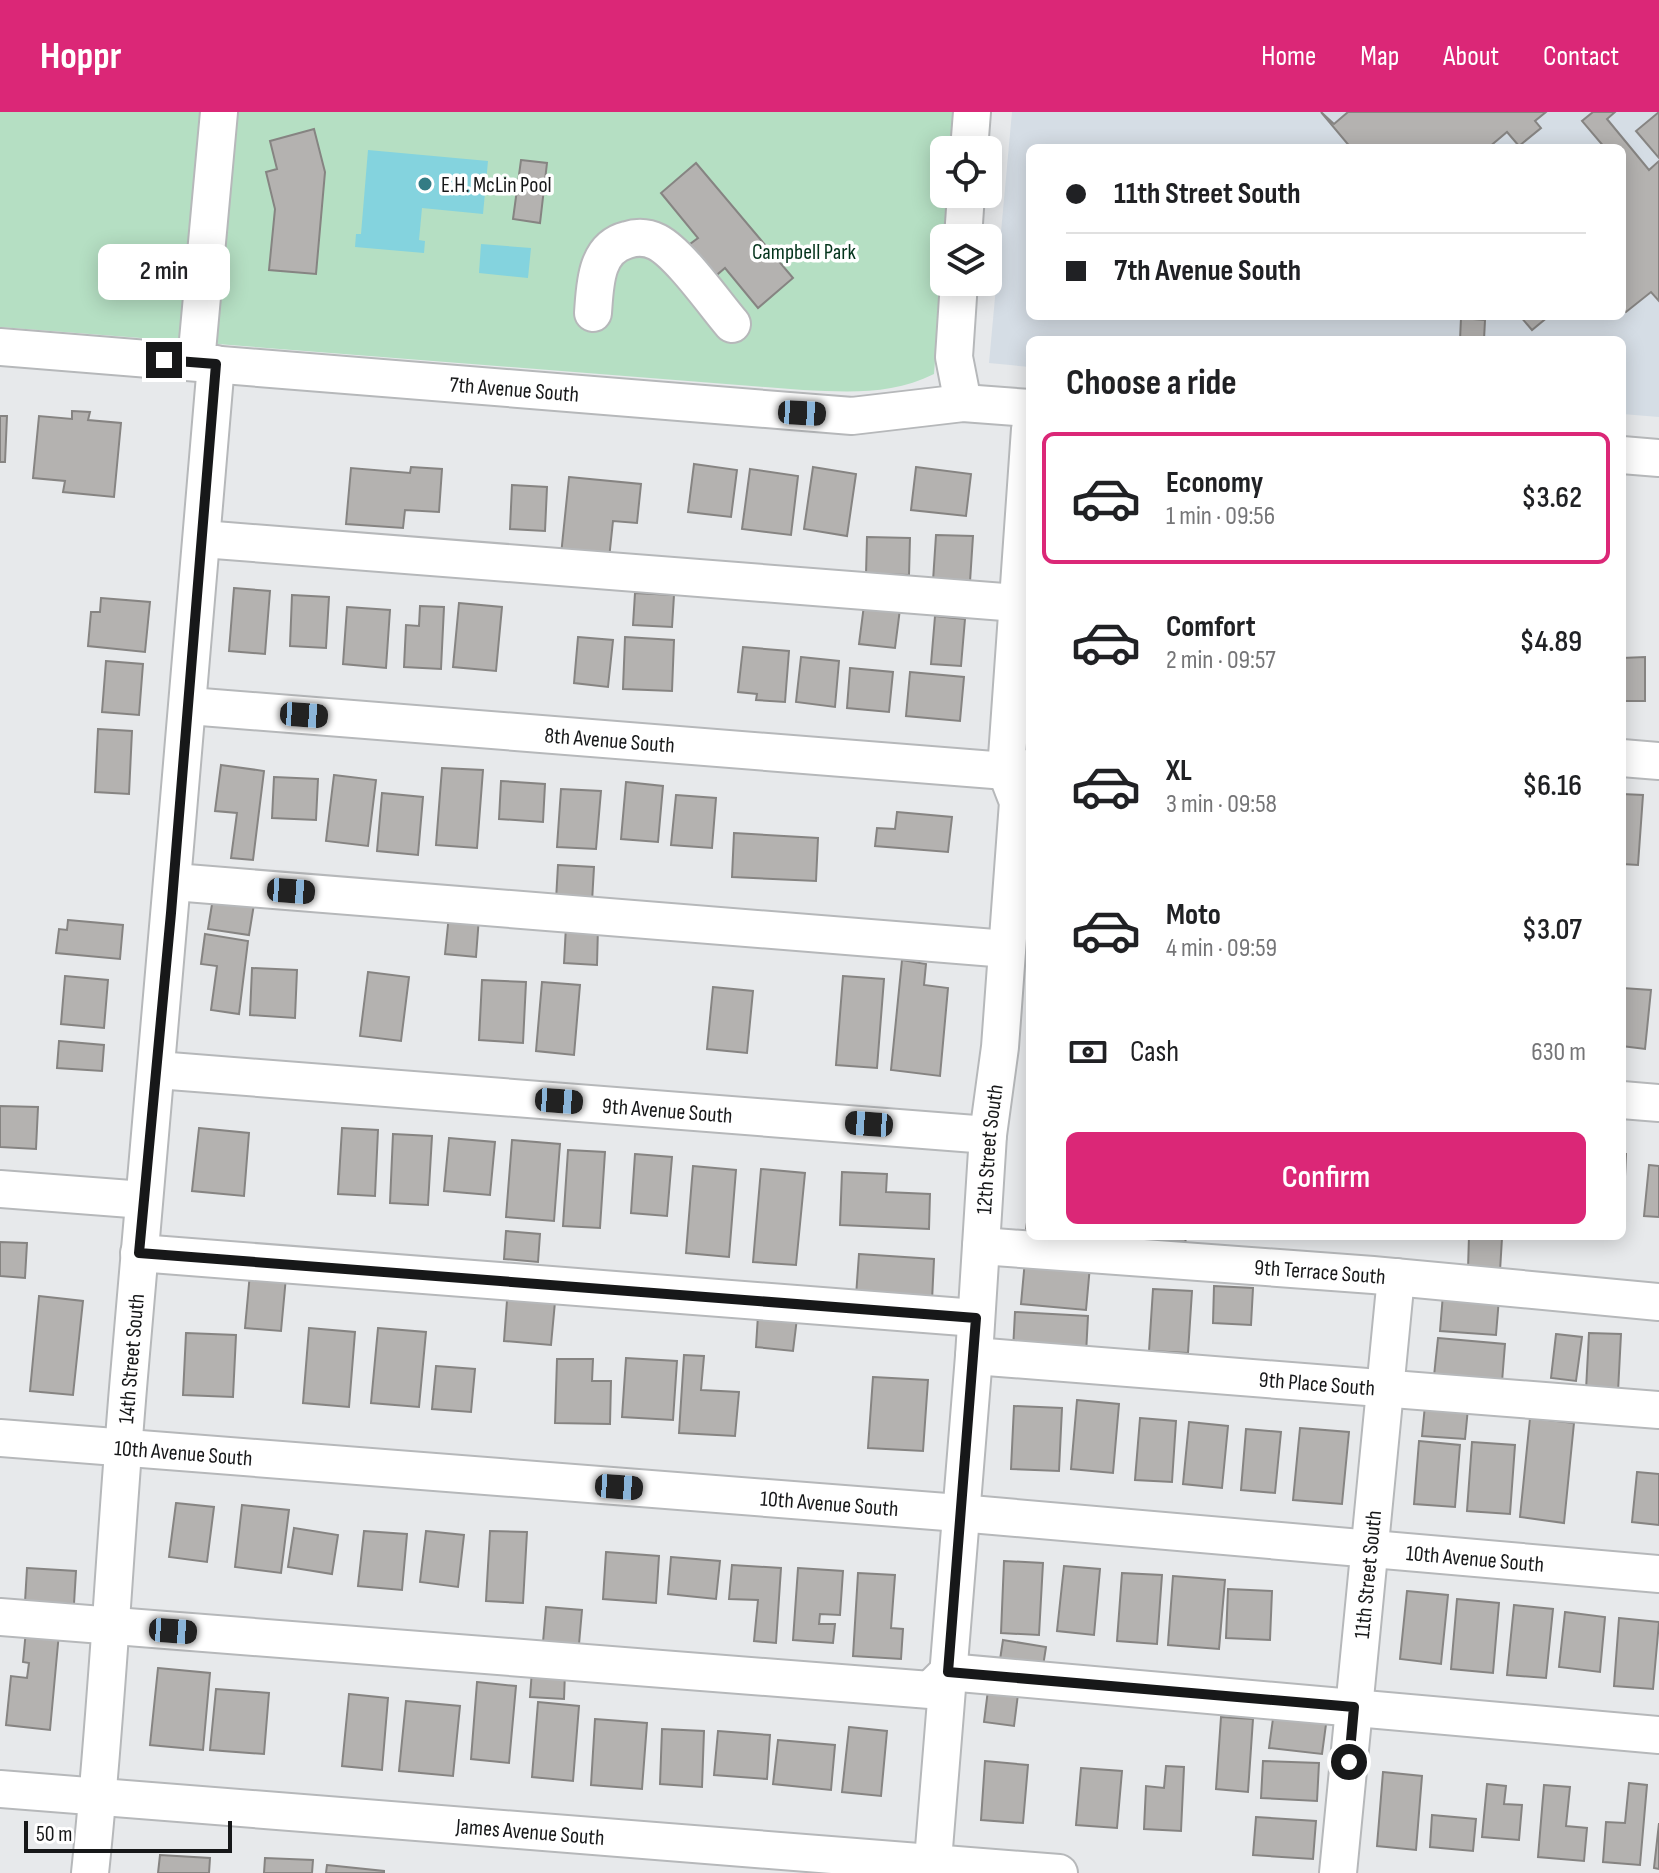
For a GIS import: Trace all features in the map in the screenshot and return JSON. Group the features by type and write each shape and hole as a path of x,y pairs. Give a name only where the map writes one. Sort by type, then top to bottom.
{"street":[{"name":"14th Street South","path":"90,1873 139,1253 202,539 206,363 219,112"},
{"path":"970,136 972,112"},
{"path":"593,313 596,281 604,255 620,242 636,237 656,242 673,255 732,324"},
{"path":"958,296 954,357 963,403"},
{"name":"7th Avenue South","path":"0,347 852,416 963,403 1026,408"},
{"path":"1626,455 1659,458"},
{"name":"12th Street South","path":"933,1868 959,1513 974,1356 988,1135 1015,1048 1007,949 1018,802 1017,603 1026,483"},
{"path":"202,539 1017,603"},
{"name":"8th Avenue South","path":"189,706 1018,769"},
{"path":"1626,758 1659,761"},
{"path":"174,882 1007,949"},
{"name":"9th Avenue South","path":"157,1070 988,1135"},
{"path":"1626,1100 1659,1103"},
{"path":"0,1189 144,1200"},
{"name":"9th Terrace South","path":"981,1246 1396,1277 1659,1302"},
{"path":"139,1253 976,1318"},
{"name":"11th Street South","path":"1338,1873 1396,1277"},
{"name":"9th Place South","path":"974,1356 1659,1410"},
{"name":"10th Avenue South","path":"0,1438 959,1513 1659,1574"},
{"path":"0,1617 930,1690 948,1672 1659,1735"},
{"name":"James Avenue South","path":"0,1789 933,1868 1059,1873"}],"shaded area":[{"path":"1012,112 1659,112 1659,417 1626,414 1626,336 1026,336 1026,367 989,363 995,296 1002,296 1002,224"}],"green space":[{"name":"Campbell Park","path":"0,112 954,112 952,136 930,136 930,208 947,208 946,224 930,224 930,296 940,296 934,374 902,386 854,391 803,390 0,327"}],"water":[{"name":"E.H. McLin Pool","path":"368,150 488,161 483,214 422,208 419,240 425,241 424,253 355,247 356,234 361,234"},
{"path":"481,244 531,248 528,278 479,273"}],"building":[{"path":"1321,112 1334,124 1348,112 1546,112 1535,121 1541,128 1521,144 1517,144 1507,132 1493,144 1348,144"},
{"path":"1593,112 1615,112 1607,119 1649,170 1659,161 1659,301 1651,292 1626,312 1626,144 1602,144 1582,121"},
{"path":"1659,112 1659,158 1636,131"},
{"path":"314,129 325,172 316,274 269,270 275,209 266,172 277,169 270,141"},
{"path":"521,160 547,163 540,223 513,219"},
{"path":"696,163 793,278 758,308 725,268 712,279 686,247 698,238 661,193"},
{"path":"1461,320 1485,320 1484,336 1460,336"},
{"path":"1523,320 1544,320 1532,330"},
{"path":"72,411 90,412 88,420 121,423 114,497 63,492 65,481 33,478 39,416 72,419"},
{"path":"0,416 7,416 5,462 0,462"},
{"path":"694,464 737,470 731,517 688,512"},
{"path":"411,467 442,469 439,512 405,510 403,528 346,524 351,468 410,473"},
{"path":"813,467 856,474 847,536 804,529"},
{"path":"916,467 971,474 966,516 911,510"},
{"path":"750,469 798,476 791,535 742,529"},
{"path":"569,477 641,484 637,523 613,521 609,559 561,555"},
{"path":"512,485 547,487 545,531 510,529"},
{"path":"936,535 973,536 970,582 933,581"},
{"path":"867,537 910,538 909,575 866,574"},
{"path":"234,588 270,591 265,654 229,651"},
{"path":"635,593 674,595 672,627 633,625"},
{"path":"292,595 329,597 326,648 290,646"},
{"path":"101,598 150,602 145,652 88,646 91,612 100,612"},
{"path":"459,603 502,607 496,671 453,667"},
{"path":"864,605 900,609 895,648 859,644"},
{"path":"420,606 444,607 441,669 404,667 406,625 419,626"},
{"path":"347,607 390,610 386,668 343,664"},
{"path":"935,616 965,619 961,666 931,664"},
{"path":"578,637 613,640 608,687 574,683"},
{"path":"625,637 674,640 672,691 623,689"},
{"path":"743,647 789,651 785,702 756,700 757,694 738,692"},
{"path":"801,657 839,661 835,707 796,702"},
{"path":"1645,657 1645,701 1626,701 1626,658"},
{"path":"106,661 143,664 139,715 102,712"},
{"path":"850,668 893,672 889,712 847,708"},
{"path":"910,672 964,677 960,721 906,716"},
{"path":"98,729 132,731 129,794 95,792"},
{"path":"221,765 264,771 253,860 231,858 237,813 215,811"},
{"path":"442,768 483,770 477,848 436,845"},
{"path":"334,775 376,780 368,846 326,841"},
{"path":"274,777 318,779 316,820 272,818"},
{"path":"501,781 545,784 543,822 499,819"},
{"path":"626,782 663,786 658,842 621,839"},
{"path":"561,789 601,791 596,849 557,847"},
{"path":"382,793 423,797 418,855 377,851"},
{"path":"1626,794 1643,795 1638,865 1626,864"},
{"path":"676,795 716,798 712,848 671,845"},
{"path":"897,812 952,817 948,852 875,846 877,828 895,829"},
{"path":"734,833 818,838 816,881 732,877"},
{"path":"558,865 594,867 592,902 556,900"},
{"path":"213,898 254,904 249,935 208,929"},
{"path":"449,915 479,917 476,957 445,954"},
{"path":"68,920 123,925 120,959 56,953 59,929 67,930"},
{"path":"566,926 598,927 597,965 564,963"},
{"path":"205,934 248,941 239,1014 211,1010 217,966 201,964"},
{"path":"902,960 926,964 924,985 948,988 940,1076 891,1070"},
{"path":"252,968 297,970 295,1018 250,1015"},
{"path":"368,972 409,977 401,1041 360,1036"},
{"path":"65,976 108,980 104,1028 61,1024"},
{"path":"843,976 884,979 877,1068 836,1065"},
{"path":"482,980 526,982 523,1043 479,1040"},
{"path":"542,982 580,985 574,1055 536,1051"},
{"path":"713,987 753,991 747,1053 707,1049"},
{"path":"1626,988 1651,990 1645,1049 1626,1047"},
{"path":"59,1041 104,1045 102,1071 57,1068"},
{"path":"0,1106 38,1107 36,1149 0,1147"},
{"path":"199,1128 249,1133 244,1196 192,1191"},
{"path":"342,1128 378,1130 375,1196 338,1194"},
{"path":"393,1134 432,1136 428,1205 390,1203"},
{"path":"449,1138 495,1142 490,1195 444,1191"},
{"path":"512,1140 560,1144 554,1221 506,1217"},
{"path":"568,1150 605,1152 600,1228 563,1226"},
{"path":"635,1154 672,1157 667,1216 631,1213"},
{"path":"1649,1165 1659,1166 1659,1217 1644,1216"},
{"path":"693,1166 736,1170 729,1257 686,1253"},
{"path":"761,1169 805,1173 796,1265 753,1262"},
{"path":"842,1172 887,1174 886,1192 930,1194 929,1229 840,1225"},
{"path":"506,1231 540,1234 538,1262 504,1259"},
{"path":"1154,1240 1186,1240 1184,1255 1153,1252"},
{"path":"1469,1240 1502,1240 1500,1271 1468,1269"},
{"path":"0,1242 27,1243 25,1278 0,1276"},
{"path":"859,1254 934,1259 932,1301 856,1296"},
{"path":"1025,1260 1090,1266 1086,1310 1021,1304"},
{"path":"250,1273 286,1277 281,1331 245,1328"},
{"path":"1214,1286 1253,1288 1251,1325 1213,1323"},
{"path":"508,1287 556,1291 551,1345 504,1341"},
{"path":"1153,1289 1192,1291 1188,1353 1149,1351"},
{"path":"1443,1294 1499,1298 1496,1335 1440,1331"},
{"path":"39,1296 83,1301 73,1395 30,1391"},
{"path":"1015,1312 1088,1316 1086,1354 1013,1350"},
{"path":"758,1315 797,1318 793,1351 756,1347"},
{"path":"309,1328 355,1332 349,1407 303,1403"},
{"path":"378,1328 426,1332 419,1407 371,1403"},
{"path":"186,1333 236,1335 233,1397 183,1395"},
{"path":"1589,1333 1621,1334 1618,1392 1586,1390"},
{"path":"1556,1334 1582,1337 1576,1381 1551,1378"},
{"path":"1438,1338 1505,1344 1502,1382 1434,1376"},
{"path":"684,1355 704,1356 701,1390 739,1392 735,1436 679,1433"},
{"path":"626,1358 677,1361 673,1420 622,1417"},
{"path":"557,1359 593,1359 592,1381 611,1381 610,1424 555,1423"},
{"path":"436,1366 475,1369 471,1412 432,1409"},
{"path":"873,1377 928,1380 923,1451 868,1448"},
{"path":"1426,1395 1469,1398 1465,1439 1422,1436"},
{"path":"1077,1400 1119,1404 1113,1473 1071,1469"},
{"path":"1014,1406 1062,1408 1059,1471 1011,1469"},
{"path":"1140,1418 1176,1421 1172,1482 1135,1480"},
{"path":"1530,1418 1574,1423 1564,1523 1520,1517"},
{"path":"1189,1422 1228,1426 1222,1488 1183,1484"},
{"path":"1300,1428 1349,1432 1342,1504 1293,1500"},
{"path":"1246,1429 1281,1432 1275,1493 1241,1490"},
{"path":"1419,1441 1460,1445 1455,1507 1414,1504"},
{"path":"1472,1442 1515,1445 1510,1514 1467,1511"},
{"path":"1637,1472 1659,1474 1659,1525 1632,1522"},
{"path":"176,1503 214,1507 207,1562 169,1557"},
{"path":"242,1505 289,1510 281,1573 235,1567"},
{"path":"294,1528 338,1535 332,1574 288,1567"},
{"path":"364,1531 407,1534 402,1590 358,1586"},
{"path":"426,1531 464,1535 458,1587 420,1582"},
{"path":"490,1531 527,1532 523,1603 486,1601"},
{"path":"606,1552 659,1556 656,1603 603,1599"},
{"path":"671,1557 720,1561 716,1599 668,1594"},
{"path":"1004,1561 1043,1563 1039,1635 1001,1633"},
{"path":"732,1565 781,1568 776,1643 754,1641 758,1600 729,1599"},
{"path":"1064,1566 1100,1569 1094,1635 1057,1631"},
{"path":"27,1568 76,1571 74,1604 25,1602"},
{"path":"798,1568 843,1571 840,1615 820,1614 819,1624 835,1624 833,1643 793,1640"},
{"path":"858,1573 895,1575 891,1628 903,1629 901,1659 853,1656"},
{"path":"1122,1573 1162,1575 1157,1644 1117,1641"},
{"path":"1173,1576 1225,1580 1219,1649 1168,1645"},
{"path":"1228,1589 1272,1591 1270,1640 1226,1638"},
{"path":"1407,1591 1448,1595 1441,1664 1400,1659"},
{"path":"1457,1599 1499,1603 1493,1673 1451,1669"},
{"path":"1514,1605 1553,1609 1546,1678 1507,1675"},
{"path":"546,1607 582,1610 579,1644 543,1642"},
{"path":"1565,1612 1605,1617 1600,1672 1559,1667"},
{"path":"1619,1618 1659,1622 1653,1689 1614,1686"},
{"path":"26,1630 59,1633 50,1730 6,1725 11,1676 27,1678 29,1663 23,1662"},
{"path":"1003,1640 1046,1647 1041,1679 998,1673"},
{"path":"158,1668 210,1673 203,1750 150,1745"},
{"path":"532,1670 565,1672 564,1699 530,1697"},
{"path":"477,1682 516,1686 509,1763 471,1759"},
{"path":"989,1682 1019,1686 1014,1726 984,1722"},
{"path":"216,1689 269,1693 264,1754 210,1750"},
{"path":"349,1694 388,1698 382,1770 342,1766"},
{"path":"406,1701 460,1706 453,1776 399,1771"},
{"path":"538,1702 579,1706 573,1781 532,1777"},
{"path":"1274,1711 1327,1717 1322,1754 1269,1748"},
{"path":"1221,1717 1253,1719 1248,1792 1216,1789"},
{"path":"595,1719 647,1723 642,1789 591,1785"},
{"path":"849,1727 887,1731 881,1796 842,1792"},
{"path":"662,1729 704,1731 702,1787 660,1784"},
{"path":"718,1731 770,1735 767,1779 714,1775"},
{"path":"778,1740 835,1745 831,1790 773,1784"},
{"path":"985,1761 1028,1765 1023,1823 981,1820"},
{"path":"1263,1761 1319,1763 1317,1801 1261,1798"},
{"path":"1166,1766 1184,1767 1181,1831 1144,1829 1146,1786 1164,1788"},
{"path":"1081,1768 1122,1771 1117,1828 1076,1825"},
{"path":"1383,1772 1422,1776 1416,1850 1377,1846"},
{"path":"1629,1783 1647,1785 1640,1865 1603,1862 1606,1822 1625,1823"},
{"path":"1487,1784 1506,1786 1504,1804 1522,1805 1519,1840 1482,1837"},
{"path":"1544,1785 1570,1787 1566,1826 1587,1828 1584,1861 1538,1857"},
{"path":"1432,1815 1476,1819 1473,1851 1430,1847"},
{"path":"1256,1817 1316,1821 1313,1859 1253,1855"},
{"path":"1659,1823 1659,1869 1654,1868"},
{"path":"160,1855 210,1858 209,1873 158,1873"},
{"path":"265,1858 313,1860 312,1873 264,1873"},
{"path":"327,1865 384,1871 384,1873 326,1873"}],"place":[{"name":"E.H. McLin Pool","path":"425,184"}],"route":[{"path":"164,360 216,364 171,913 139,1253 976,1318 948,1672 1354,1707 1349,1762"}]}
